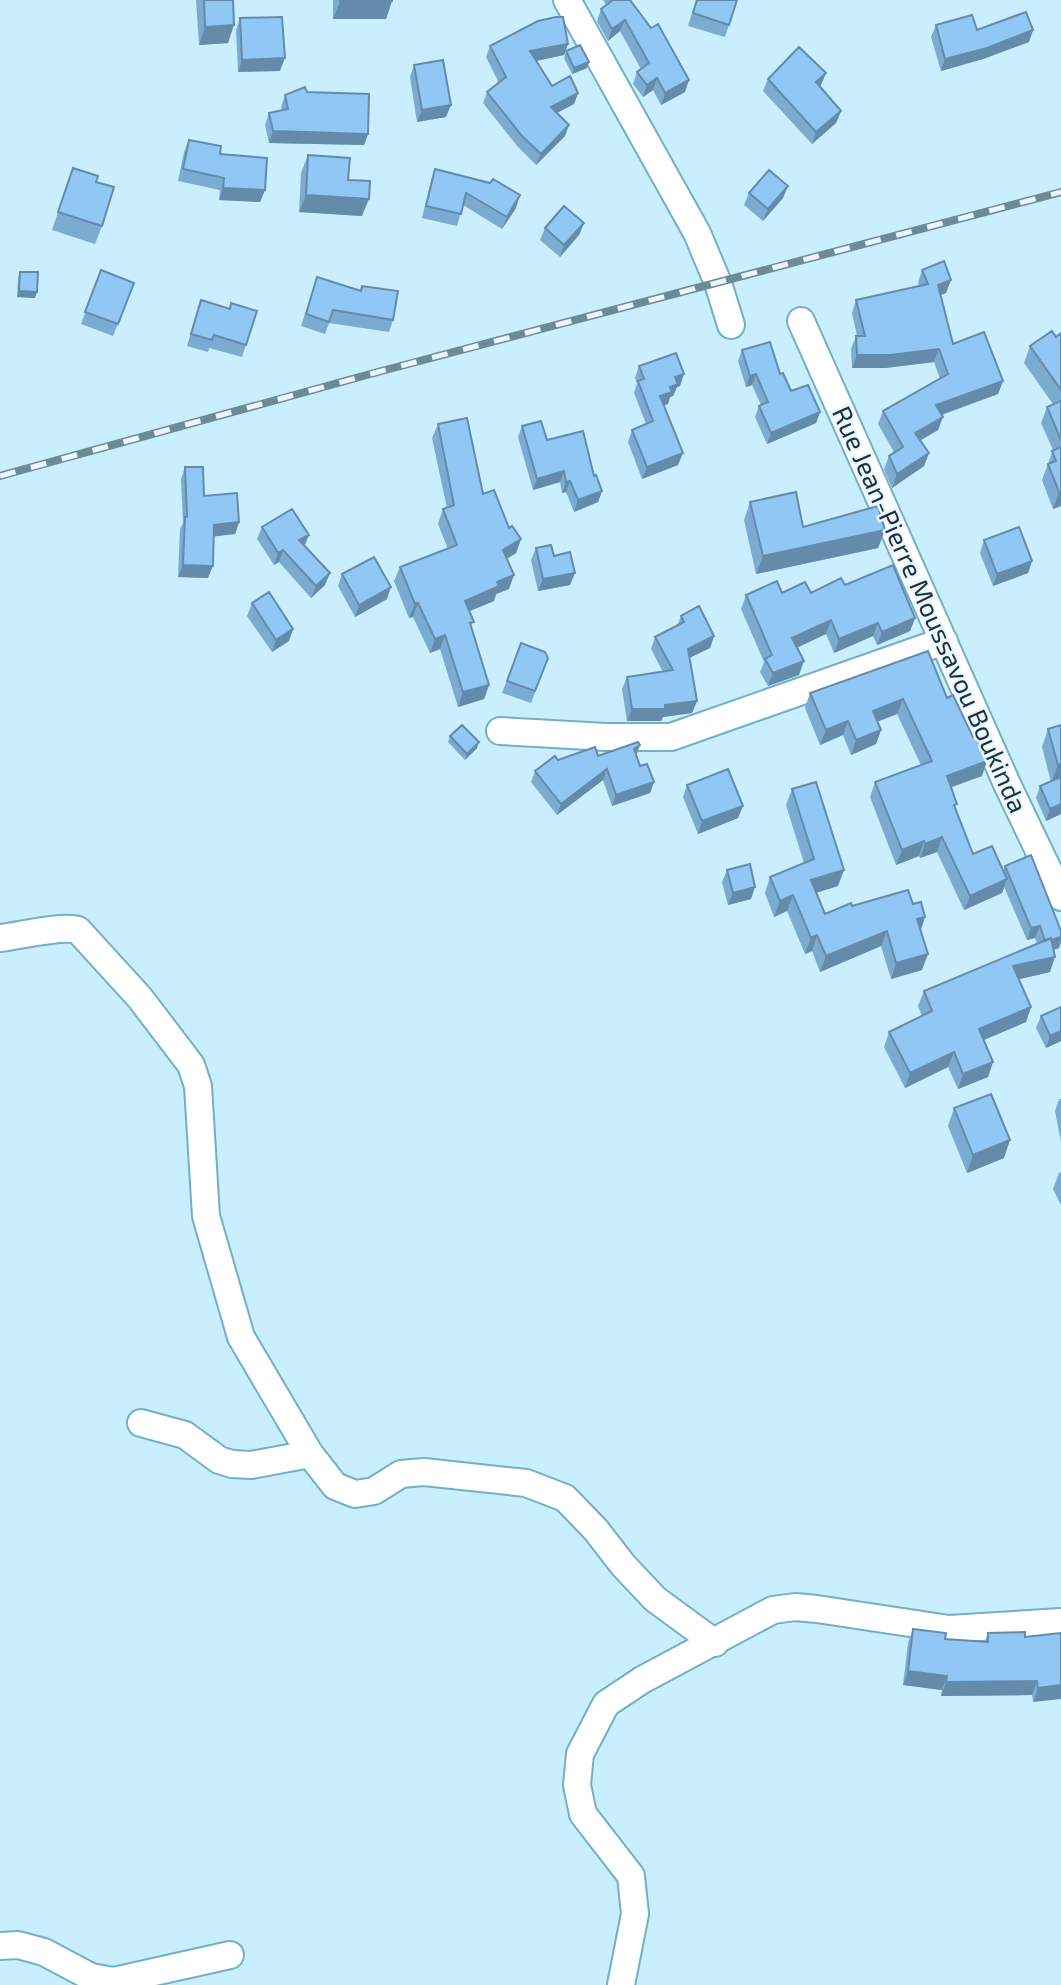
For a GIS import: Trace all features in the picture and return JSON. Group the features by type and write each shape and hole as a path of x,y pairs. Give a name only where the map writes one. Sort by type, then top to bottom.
{"street":[{"path":"567,0 697,233 718,283 731,325"},
{"name":"Rue Jean-Pierre Moussavou Boukinda","path":"801,321 1061,897"},
{"path":"500,731 606,737 671,737 944,641"},
{"path":"0,938 36,934 64,927 78,930 140,998 191,1065 198,1086 206,1216 241,1337 310,1454 335,1486 355,1494 374,1491 401,1474 424,1472 526,1483 565,1497 655,1599 715,1643"},
{"path":"141,1423 185,1435 219,1460 232,1464 251,1465 310,1454"},
{"path":"621,1985 635,1914 631,1876 583,1814 577,1785 580,1754 606,1704 642,1680 715,1643 755,1617 773,1609 795,1607 949,1629 1061,1622"},
{"path":"0,1947 18,1945 44,1952 91,1978 114,1980 230,1955"}],"building":[{"path":"204,0 233,0 234,25 205,27"},
{"path":"392,0 392,1 340,2"},
{"path":"613,0 630,0 651,28 658,24 689,80 665,93 657,78 647,85 637,72 649,63 625,20 612,29 601,9"},
{"path":"697,0 737,0 729,25 693,13"},
{"path":"1026,12 1033,30 987,48 945,59 936,25 972,15 977,30"},
{"path":"282,17 285,58 242,60 240,18"},
{"path":"563,17 568,44 530,51 552,86 570,76 578,93 551,107 569,125 541,154 522,136 487,92 506,77 490,46 538,21"},
{"path":"580,45 589,62 574,68 566,51"},
{"path":"799,47 826,73 816,82 841,111 816,132 768,79"},
{"path":"443,60 451,105 422,110 414,65"},
{"path":"305,87 307,92 369,94 368,134 273,131 269,113 288,109 285,95"},
{"path":"189,140 221,146 220,154 267,158 265,190 223,188 224,178 183,169"},
{"path":"308,155 350,158 348,180 370,181 369,199 306,195"},
{"path":"73,168 98,176 96,182 114,187 102,226 58,212"},
{"path":"435,169 490,183 493,179 520,195 507,217 466,193 461,214 426,206"},
{"path":"769,170 788,186 768,209 749,193"},
{"path":"564,206 584,223 564,245 545,228"},
{"path":"944,261 951,280 938,285 953,344 984,332 1003,381 936,405 943,417 915,433 929,453 897,474 889,456 903,447 883,411 948,374 939,349 890,355 857,355 856,336 865,336 856,300 928,284 922,270"},
{"path":"101,270 134,283 118,324 85,312"},
{"path":"20,272 38,272 37,292 19,291"},
{"path":"317,277 361,291 362,286 398,291 393,320 333,310 329,322 306,314"},
{"path":"201,300 230,309 231,303 257,311 246,345 214,335 212,340 191,334"},
{"path":"1052,331 1056,337 1061,333 1061,390 1030,346"},
{"path":"770,342 780,374 783,373 791,391 808,385 820,412 771,433 759,406 768,402 756,374 750,376 742,350"},
{"path":"676,353 684,374 675,377 678,384 670,387 672,392 660,396 683,453 647,467 632,430 653,421 638,381 644,379 639,366"},
{"path":"1061,401 1061,440 1047,407"},
{"path":"467,418 483,494 494,490 509,528 512,526 521,539 503,550 514,575 497,582 499,586 465,601 474,622 470,623 489,685 463,692 445,635 435,639 418,603 415,604 400,567 457,545 443,509 454,505 438,424"},
{"path":"541,421 547,440 583,431 594,476 596,475 602,491 578,500 570,481 566,482 564,471 537,479 522,426"},
{"path":"1061,447 1059,492 1048,464 1056,461 1052,451"},
{"path":"185,467 203,467 204,496 237,493 239,522 214,525 213,566 183,565 187,517"},
{"path":"796,492 803,527 878,506 885,530 763,556 750,502"},
{"path":"292,509 309,535 299,540 330,573 316,586 283,550 278,553 262,527"},
{"path":"1019,527 1032,561 997,574 984,540"},
{"path":"551,545 554,556 570,552 575,573 543,579 536,548"},
{"path":"374,557 391,587 359,605 342,574"},
{"path":"893,565 915,618 882,632 878,623 839,639 831,620 792,638 804,661 773,673 765,659 772,655 746,595 777,581 782,593 805,582 811,593 841,578 845,585"},
{"path":"269,592 293,629 276,640 252,603"},
{"path":"699,606 714,636 688,649 697,701 665,705 665,709 632,709 627,677 673,670 655,637 684,622 681,616"},
{"path":"521,643 545,652 548,658 535,691 507,681"},
{"path":"928,651 947,698 953,695 973,737 978,735 987,761 947,776 957,804 954,805 973,854 992,846 1007,879 970,896 942,837 902,850 875,782 932,761 903,699 873,711 881,730 856,740 848,721 826,730 810,693"},
{"path":"462,725 479,742 467,754 450,736"},
{"path":"1061,725 1061,764 1058,765 1048,729"},
{"path":"638,742 640,745 634,749 640,766 647,764 654,782 616,795 607,769 561,804 535,771 555,756 558,760 595,747 598,756"},
{"path":"728,769 743,806 702,821 687,785"},
{"path":"1061,777 1061,804 1050,809 1040,786"},
{"path":"816,782 844,870 811,880 825,914 851,903 852,906 908,890 913,904 921,902 925,917 917,919 928,954 896,963 887,931 826,956 817,935 811,938 793,895 780,901 770,877 814,859 792,789"},
{"path":"1031,855 1061,931 1061,937 1051,940 1045,941 1040,926 1031,928 1005,866"},
{"path":"750,864 755,887 733,893 727,870"},
{"path":"1051,938 1055,957 1013,966 1031,1007 979,1029 993,1062 963,1074 954,1052 910,1073 889,1032 932,1011 924,991"},
{"path":"1061,1007 1061,1031 1050,1036 1041,1016"},
{"path":"991,1094 1010,1140 973,1155 954,1108"},
{"path":"913,1629 946,1633 945,1639 988,1642 988,1633 1025,1632 1025,1637 1061,1633 1061,1685 1038,1688 1037,1681 946,1682 947,1676 908,1671"}],"railway":[{"path":"0,476 374,373 1061,192"}]}
